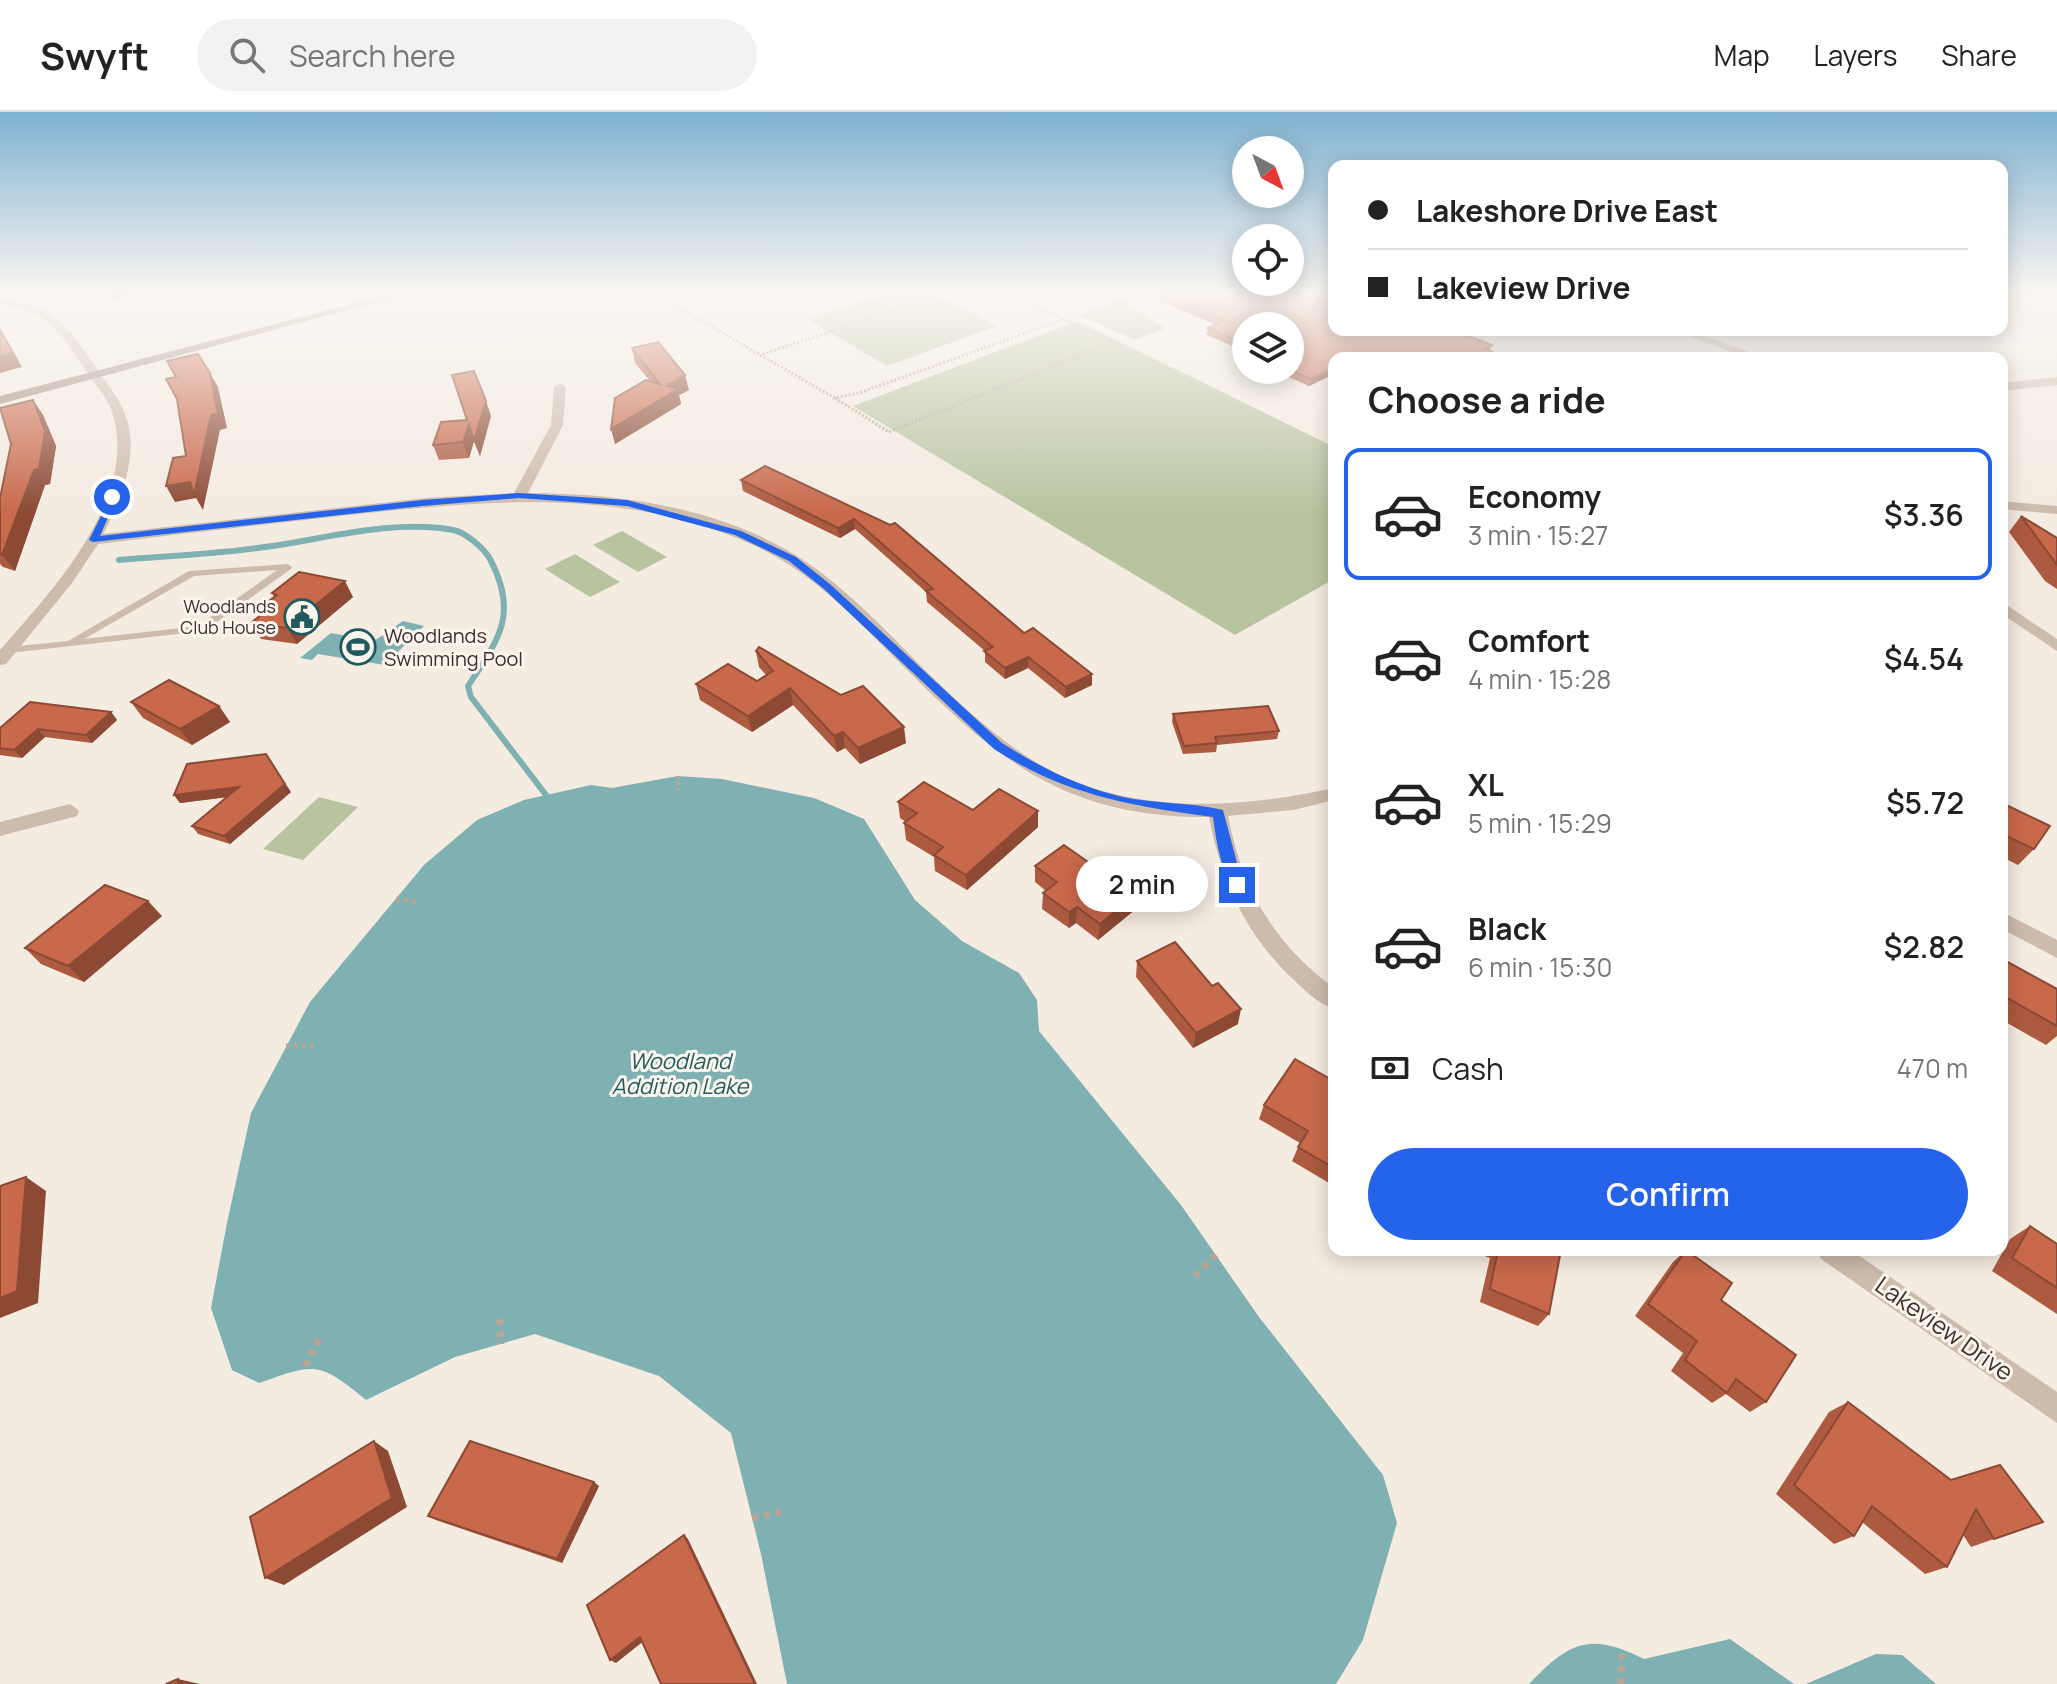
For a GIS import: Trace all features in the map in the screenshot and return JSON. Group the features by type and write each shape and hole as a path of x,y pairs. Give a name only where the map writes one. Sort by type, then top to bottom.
{"street":[{"path":"4,655 43,611 93,540 112,497 123,443 116,407 89,366"},
{"path":"0,400 128,366"},
{"path":"2008,386 2057,381"},
{"path":"519,496 557,425 560,387"},
{"path":"93,540 422,503 519,496 627,503 738,533 792,559 827,587 998,746 1021,761 1077,787 1124,801 1218,813 1278,807 1328,795"},
{"path":"2008,506 2057,510"},
{"path":"2008,611 2057,646"},
{"path":"0,829 70,811"},
{"path":"1218,813 1222,843 1244,906 1278,953 1328,995"},
{"path":"2008,923 2057,950"},
{"name":"Lakeview Drive","path":"1839,1256 2057,1409"}],"lane":[{"path":"4,655 73,641 201,629 288,567 192,573 73,641"}],"path":[{"path":"783,366 889,432 1052,366"},
{"path":"835,398 859,393 933,366"},
{"path":"678,776 678,790"},
{"path":"396,899 417,902"},
{"path":"286,1046 316,1046"},
{"path":"1195,1276 1216,1255"},
{"path":"500,1319 501,1344"},
{"path":"305,1366 322,1334"},
{"path":"752,1518 781,1512"},
{"path":"1621,1684 1622,1648"}],"green space":[{"path":"957,366 1170,366 1328,444 1328,582 1235,635 853,406"},
{"path":"622,531 667,557 638,572 593,545"},
{"path":"575,554 620,582 590,597 545,569"},
{"path":"319,797 358,807 303,860 263,849"}],"water":[{"name":"Woodlands Swimming Pool","path":"403,621 424,626 385,665 318,654 312,660 300,658 331,633 374,641"},
{"name":"Woodland Addition Lake","path":"678,776 722,779 814,798 864,819 915,900 962,941 1019,973 1037,1000 1039,1031 1181,1205 1259,1317 1383,1475 1397,1523 1363,1640 1336,1684 787,1684 761,1554 731,1433 659,1376 535,1334 455,1357 366,1400 337,1378 316,1369 305,1369 259,1383 232,1370 211,1308 227,1223 251,1113 310,1002 424,865 477,820 524,800 591,785 612,788"},
{"path":"1730,1639 1794,1684 1529,1684 1557,1658 1582,1645 1609,1645 1644,1659"},
{"path":"1876,1654 1902,1655 1936,1684 1806,1684"}],"building":[{"path":"170,366 206,366 210,373 218,414 211,415 194,495 190,482 166,486 173,458 186,456 177,399 166,379 176,377"},
{"path":"646,366 678,366 685,375 667,386 678,389 611,429 615,398 646,380 660,384"},
{"path":"1304,366 1328,366 1328,371 1311,379 1304,376"},
{"path":"474,371 486,401 474,440 469,425 463,442 433,445 441,422 467,420 452,375"},
{"path":"33,400 45,431 39,469 34,470 2,555 0,498 11,444 0,408"},
{"path":"765,466 890,525 895,523 1024,633 1033,628 1092,674 1066,687 1028,657 1005,668 984,651 993,647 926,591 933,589 854,519 838,528 741,480"},
{"path":"2021,516 2057,538 2057,565"},
{"path":"299,572 345,581 287,628 251,623 273,605 266,603 277,595 272,593"},
{"path":"759,647 841,695 863,686 904,727 858,748 843,732 834,736 790,688 748,716 696,684 728,664 757,681 773,671 756,651"},
{"path":"169,680 219,706 180,729 131,702"},
{"path":"30,702 111,712 86,735 38,729 14,750 0,748 0,728"},
{"path":"1268,706 1279,731 1215,737 1217,743 1184,746 1173,714"},
{"path":"266,754 285,784 224,836 192,826 239,787 174,795 187,764"},
{"path":"924,782 973,810 999,789 1038,811 966,875 934,855 943,847 904,823 917,813 898,802"},
{"path":"2008,806 2050,826 2034,849 2008,837"},
{"path":"1064,845 1108,876 1117,869 1144,888 1100,924 1077,907 1069,912 1043,893 1057,882 1035,866"},
{"path":"105,885 148,901 68,966 25,948"},
{"path":"1175,942 1212,986 1218,983 1241,1009 1196,1033 1137,961"},
{"path":"2008,962 2057,989 2057,1026 2008,998"},
{"path":"1295,1059 1328,1078 1328,1164 1298,1147 1308,1131 1264,1105"},
{"path":"26,1177 17,1291 0,1298 0,1186"},
{"path":"2030,1226 2057,1244 2057,1288 2012,1258"},
{"path":"1497,1256 1560,1256 1549,1314 1490,1289"},
{"path":"1682,1256 1694,1256 1732,1283 1721,1300 1796,1355 1766,1402 1736,1379 1727,1393 1685,1360 1697,1341 1648,1304"},
{"path":"1848,1402 1951,1480 2000,1465 2043,1522 1994,1539 1976,1509 1947,1567 1872,1506 1854,1536 1794,1485"},
{"path":"374,1441 392,1498 265,1578 250,1517"},
{"path":"470,1441 594,1482 557,1559 428,1516"},
{"path":"684,1535 755,1684 661,1684 640,1637 610,1660 587,1605"}],"waterway":[{"path":"119,560 247,549 383,528 430,527 463,534 490,559 499,578 504,611 496,640 468,686 471,697 546,795"}],"place":[{"name":"Woodlands Club House","path":"302,617"},
{"name":"Woodlands Swimming Pool","path":"358,647"}],"route":[{"path":"112,497 93,540 422,503 519,496 627,503 738,533 792,559 827,587 882,634 998,746 1021,761 1077,787 1124,801 1218,813 1222,843 1237,885"}]}
